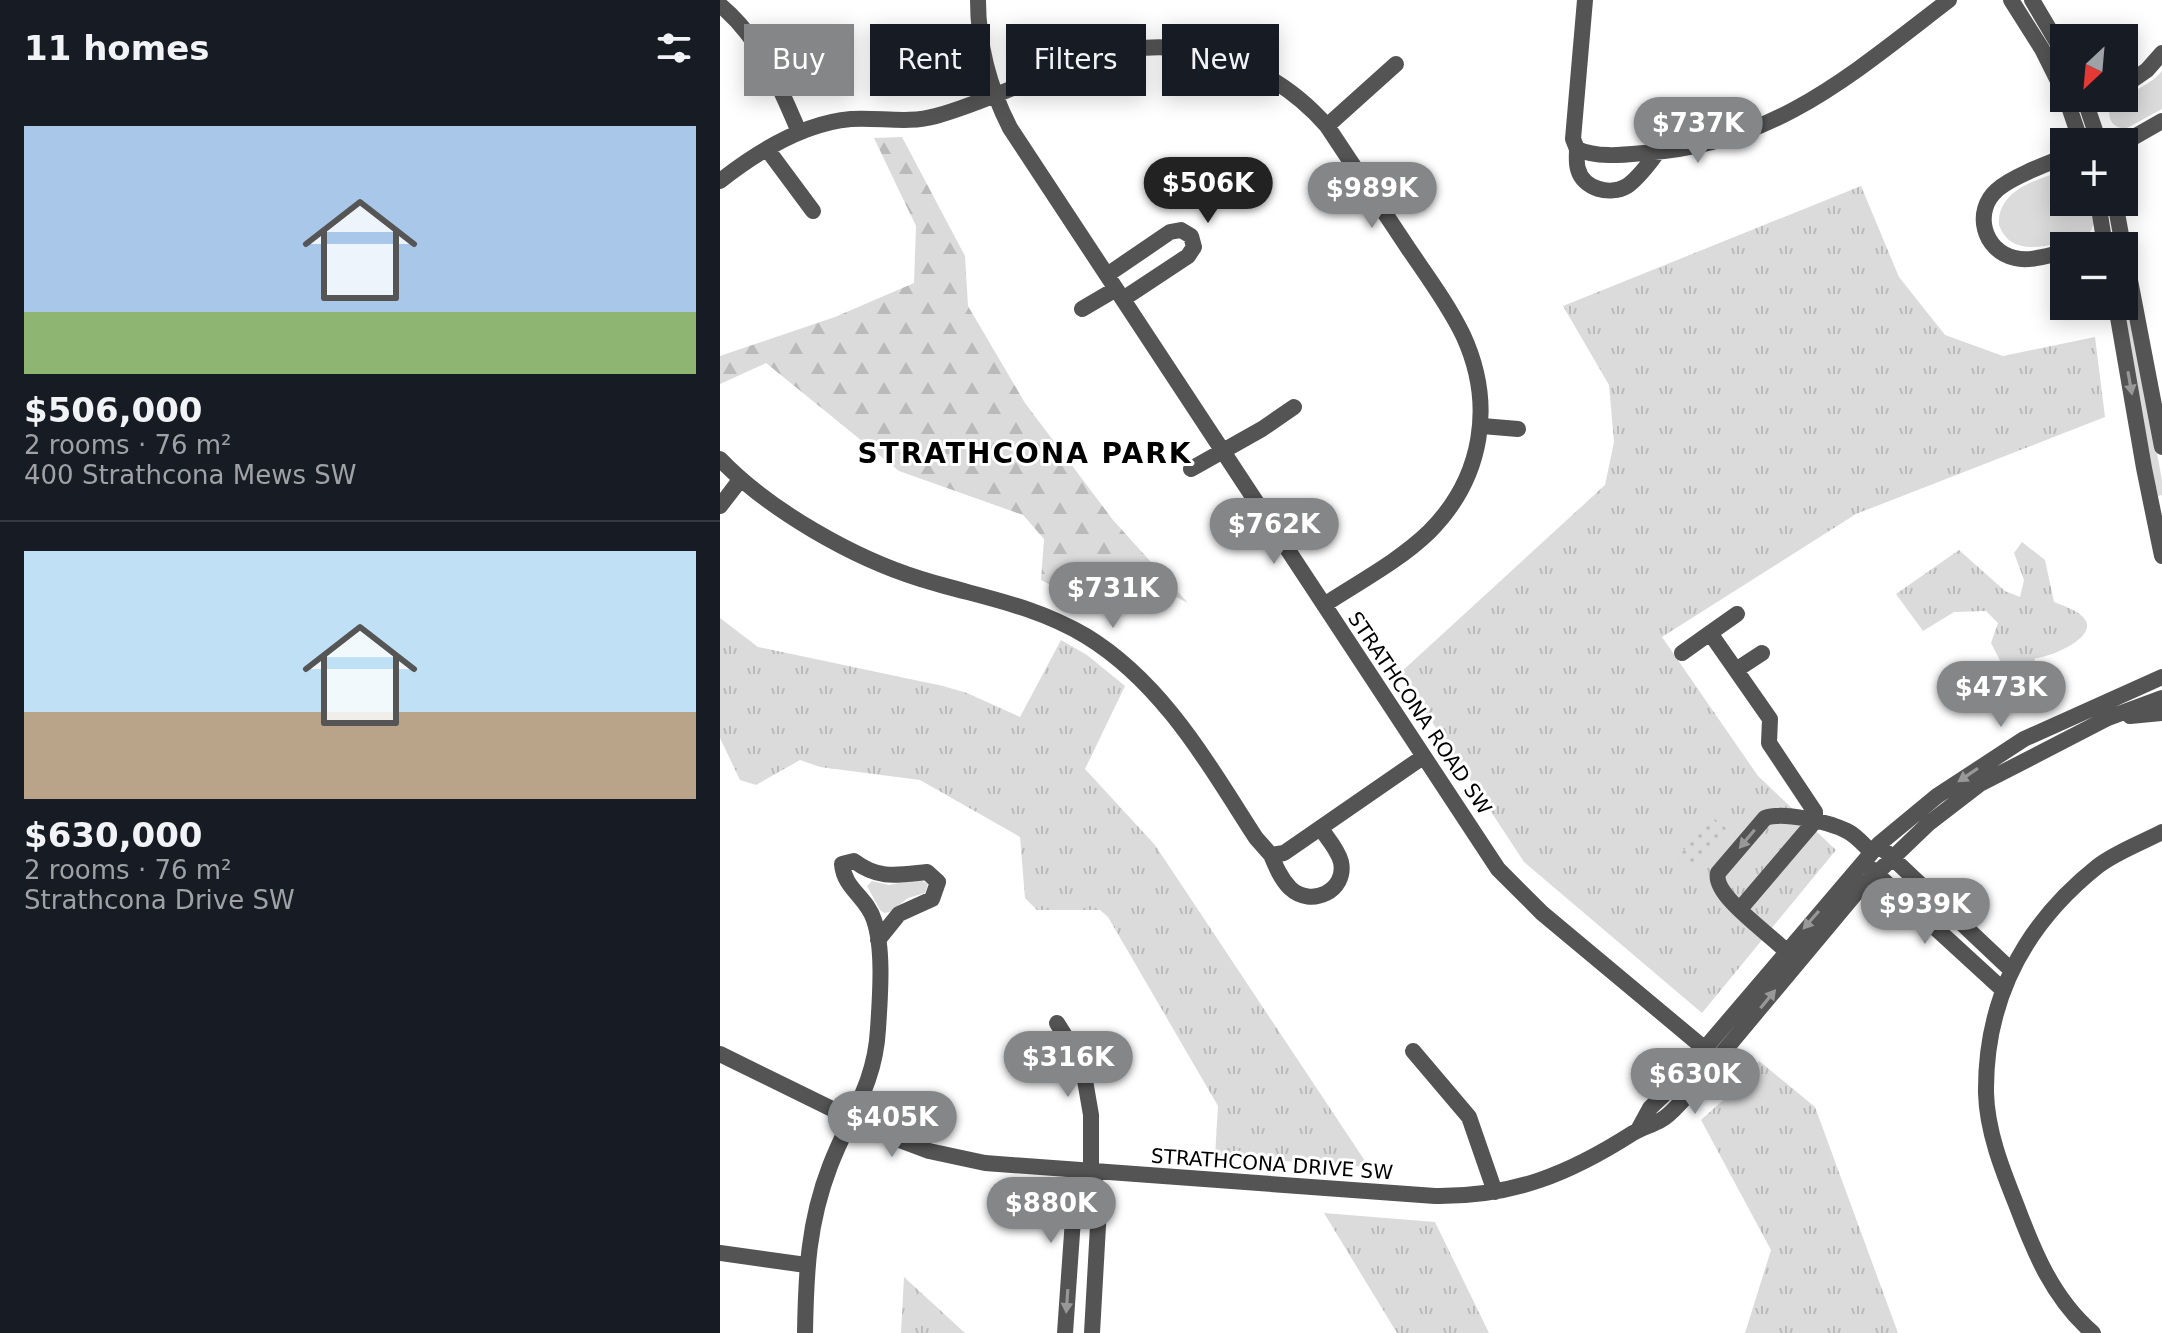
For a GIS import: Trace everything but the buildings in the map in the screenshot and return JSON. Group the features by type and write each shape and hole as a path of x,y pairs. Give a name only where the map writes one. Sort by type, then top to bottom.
{"street":[{"name":"STRATHCONA ROAD SW","path":"978,0 983,55 995,96 1010,128 1498,869 1542,913 1710,1054"},
{"path":"1585,0 1573,139 1581,175 1591,185 1604,191 1627,186 1658,152"},
{"path":"1577,149 1603,154 1658,152 1719,141 1775,121 1823,95 1949,0"},
{"path":"2011,0 2050,65"},
{"path":"2032,0 2050,30"},
{"path":"720,5 756,43 799,132"},
{"path":"720,181 767,149 799,132 850,119 928,118 1110,53 1146,48 1186,49 1225,58 1263,73 1298,96 1327,126 1455,320 1475,372 1482,426 1468,475 1442,517 1415,545 1324,605"},
{"path":"2138,76 2162,53"},
{"path":"1327,126 1396,64"},
{"path":"2138,135 2162,121"},
{"path":"767,149 813,211"},
{"path":"2050,164 1995,191 1986,206 1983,223 1993,246 2006,256 2022,259 2050,254"},
{"path":"1082,309 1115,288"},
{"path":"2118,320 2162,556"},
{"path":"2138,320 2162,447"},
{"path":"1191,469 1294,407"},
{"path":"1482,426 1518,429"},
{"path":"720,459 740,480 796,518 876,561 918,578 1034,610 1106,649 1137,675 1168,708 1271,855 1280,875 1291,889 1309,898 1327,893 1338,882 1342,868 1338,854 1321,829"},
{"path":"720,506 740,480"},
{"path":"1682,653 1737,614"},
{"path":"1710,633 1770,719 1769,743 1815,812 1815,821 1740,909"},
{"path":"1736,670 1762,653"},
{"name":"STRATHCONA DRIVE SW","path":"1710,1054 1786,951 1871,852 1937,796 2024,739 2162,677"},
{"name":"STRATHCONA DRIVE SW","path":"720,1054 852,1120 905,1143 954,1157 1016,1166 1435,1196 1495,1192 1535,1183 1576,1167 1638,1130 1650,1108 1710,1054 1875,874 1928,824 1980,784 2108,718 2162,698"},
{"path":"2108,718 2162,713"},
{"path":"1271,855 1284,853 1423,757"},
{"path":"1786,951 1720,889 1716,881 1718,873 1765,818 1815,821 1846,830 1871,852 1892,858 2011,970"},
{"path":"2093,1333 2054,1291 2030,1240 1997,1155 1986,1094 1992,1031 2002,989 2011,970 2056,906 2099,865 2162,832"},
{"path":"1871,852 1875,874 2002,989"},
{"path":"805,1333 806,1265 813,1217 831,1163 870,1081 878,1032 878,940 875,921 867,903 849,887 843,876 842,864 854,861 869,872 893,876 927,872 938,882 932,899 899,914 878,940"},
{"path":"1057,1023 1082,1063 1091,1115 1091,1171 1099,1194 1092,1333"},
{"path":"1413,1051 1469,1117 1495,1192"},
{"path":"1065,1333 1074,1205 1091,1171"},
{"path":"720,1253 806,1265"}],"green space":[{"path":"2162,71 2162,109 2127,128 2114,125 2109,112 2138,112 2138,89"},
{"path":"902,137 965,256 968,306 1025,403 1113,520 1188,603 1119,569 1099,610 1041,580 1044,539 1023,515 899,471 766,363 720,384 720,356 835,317 914,283 916,226 874,138"},
{"path":"2050,175 2050,216 2093,216 2091,231 2050,232 2050,245 2036,247 2014,243 2005,236 1999,225 2005,203 2021,188"},
{"path":"1861,186 1899,277 1945,335 2003,356 2095,337 2105,417 1856,514 1662,637 1758,776 1836,850 1702,1013 1524,862 1400,673 1605,485 1614,442 1609,385 1563,306"},
{"path":"2126,320 2132,320 2162,480 2162,495 2158,496"},
{"path":"2022,542 2045,560 2054,602 2080,614 2087,628 2077,641 2050,655 2035,658 2034,665 2024,670 2005,670 1991,643 1998,623 1986,611 1954,612 1923,631 1896,594 1959,550 2005,591 2020,597 2024,580 2014,553"},
{"path":"720,618 758,647 943,686 967,693 1020,717 1061,640 1087,655 1125,686 1085,769 1155,845 1369,1167 1215,1156 1218,1106 1108,917 1100,910 1037,910 1025,898 1020,837 920,780 820,767 800,760 756,785 740,780 720,738"},
{"path":"1711,816 1727,829 1693,872 1677,859"},
{"path":"919,879 928,884 925,893 908,898 884,913 867,886 872,881 889,885"},
{"path":"1759,1061 1815,1107 1898,1333 1745,1333 1771,1250 1701,1120 1731,1093"},
{"path":"1324,1213 1435,1222 1489,1333 1397,1333"},
{"path":"904,1277 965,1333 901,1333"}],"district":[{"name":"STRATHCONA PARK","path":"1025,453"}]}
